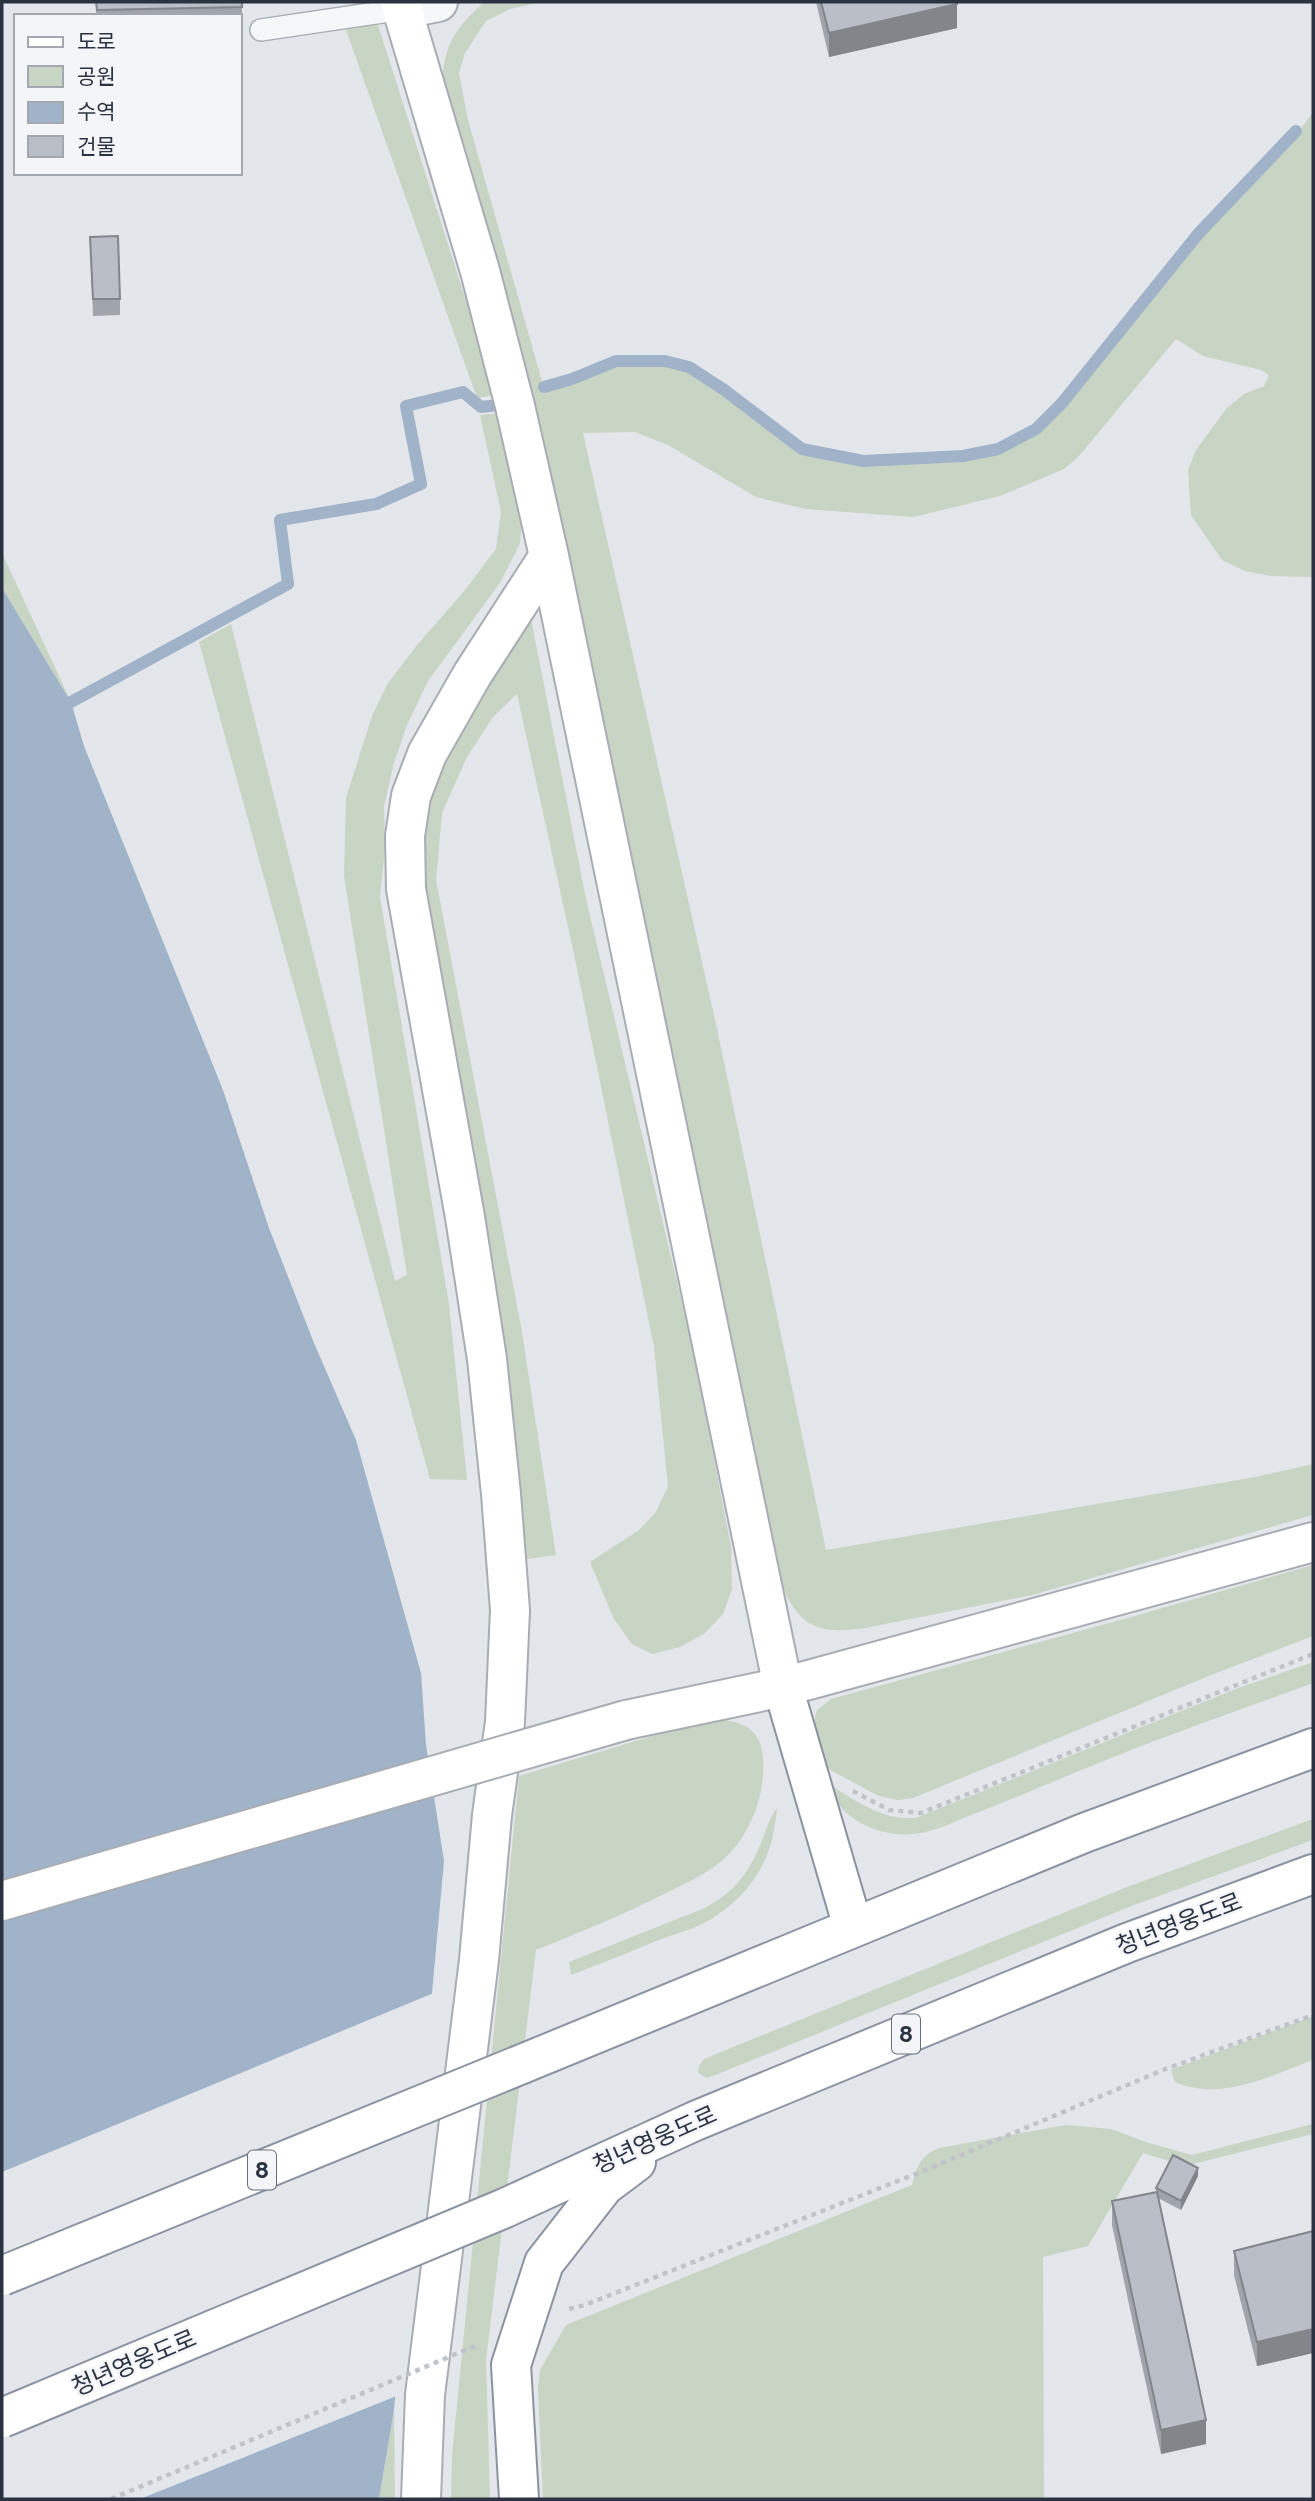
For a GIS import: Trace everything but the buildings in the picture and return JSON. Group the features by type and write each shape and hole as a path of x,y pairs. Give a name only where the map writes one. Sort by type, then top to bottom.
{"main road":[{"path":"414,4 550,556 783,1687 853,1927"},
{"path":"421,2499 425,2395 479,1960 492,1815 505,1722 510,1610 502,1494 486,1359 465,1217 406,888 405,836 411,796 427,754 472,675 550,556"},
{"path":"2,1900 626,1720 783,1687 1313,1542"},
{"name":"8","path":"2,2276 1084,1833 1313,1748"},
{"name":"청년영웅도로","path":"2,2418 505,2208 695,2121 1127,1943 1313,1874"},
{"path":"519,2499 512,2365 544,2263 604,2186 695,2121"}],"lane":[{"path":"261,30 414,4"}],"path":[{"path":"806,1766 889,1810 921,1813 1313,1654"},
{"path":"111,2499 475,2346 526,2321 585,2305 923,2171 1163,2070 1313,2015"}],"green space":[{"path":"484,2 541,2 510,9 486,21 465,53 459,73 468,120 543,385 540,389 573,382 617,364 664,364 687,370 722,391 801,452 862,463 917,463 963,459 999,451 1038,431 1065,405 1200,236 1297,134 1313,112 1313,577 1271,576 1245,571 1222,560 1191,515 1188,470 1196,450 1227,408 1244,394 1264,386 1269,375 1261,370 1203,356 1176,339 1079,456 1064,469 1000,496 913,517 806,509 756,497 668,445 635,432 583,433 716,1024 826,1550 1256,1477 1313,1464 1313,1515 1032,1595 865,1628 838,1630 816,1626 798,1614 791,1603 784,1590 689,1153 441,88 445,60 452,40 464,22"},
{"path":"378,25 496,395 477,398 345,27"},
{"path":"502,413 523,502 520,543 500,583 428,681 407,725 394,763 384,806 385,848 380,897 449,1304 467,1480 430,1479 199,642 231,624 395,1281 407,1275 344,876 346,798 372,716 388,683 496,549 501,512 480,415"},
{"path":"2,553 71,702 2,588"},
{"path":"531,619 586,899 692,1345 731,1547 732,1589 723,1614 705,1633 680,1647 652,1654 632,1644 614,1619 590,1562 639,1530 656,1512 668,1486 654,1347 574,954 517,694 493,717 467,757 442,813 436,880 522,1332 556,1555 527,1559 519,1476 501,1361 420,907 420,813 455,731"},
{"path":"1313,1565 1313,1636 1216,1673 913,1798 898,1800 879,1796 832,1771 823,1763 812,1727 817,1710 831,1699"},
{"path":"1313,1662 1313,1683 1148,1743 927,1832 892,1833 864,1825 841,1808 827,1783 880,1813 916,1818 1241,1687"},
{"path":"709,1719 735,1722 750,1729 760,1742 762,1751 763,1778 757,1807 737,1845 721,1861 689,1882 536,1950 486,2360 490,2499 451,2499 452,2455 519,1776"},
{"path":"777,1808 771,1843 759,1872 726,1909 698,1926 571,1975 569,1962 705,1908 723,1896 738,1883 749,1867"},
{"path":"1313,1819 1313,1840 1134,1905 718,2074 707,2078 698,2073 704,2059 1127,1887"},
{"path":"1313,2016 1313,2060 1245,2085 1228,2088 1210,2089 1175,2082 1171,2070"},
{"path":"1313,2124 1313,2134 1185,2166 1143,2153 1088,2246 1043,2257 1044,2499 543,2499 538,2388 540,2370 566,2325 912,2185 920,2162 939,2148 1066,2125 1111,2129 1192,2155"},
{"path":"394,2410 395,2499 379,2499"}],"water":[{"path":"2,588 71,702 84,746 223,1090 269,1228 356,1440 421,1673 426,1745 444,1861 394,2410 379,2499 2,2499"}],"pier":[{"path":"436,1992 399,2395 140,2499 2,2499 2,2172"}],"waterway":[{"path":"544,387 616,361 665,361 689,367 723,389 802,449 863,461 963,456 998,449 1036,429 1062,403 1198,234 1296,131"},
{"path":"71,702 288,584 280,520 376,504 421,484 406,406 463,392 481,407 499,405"}]}
